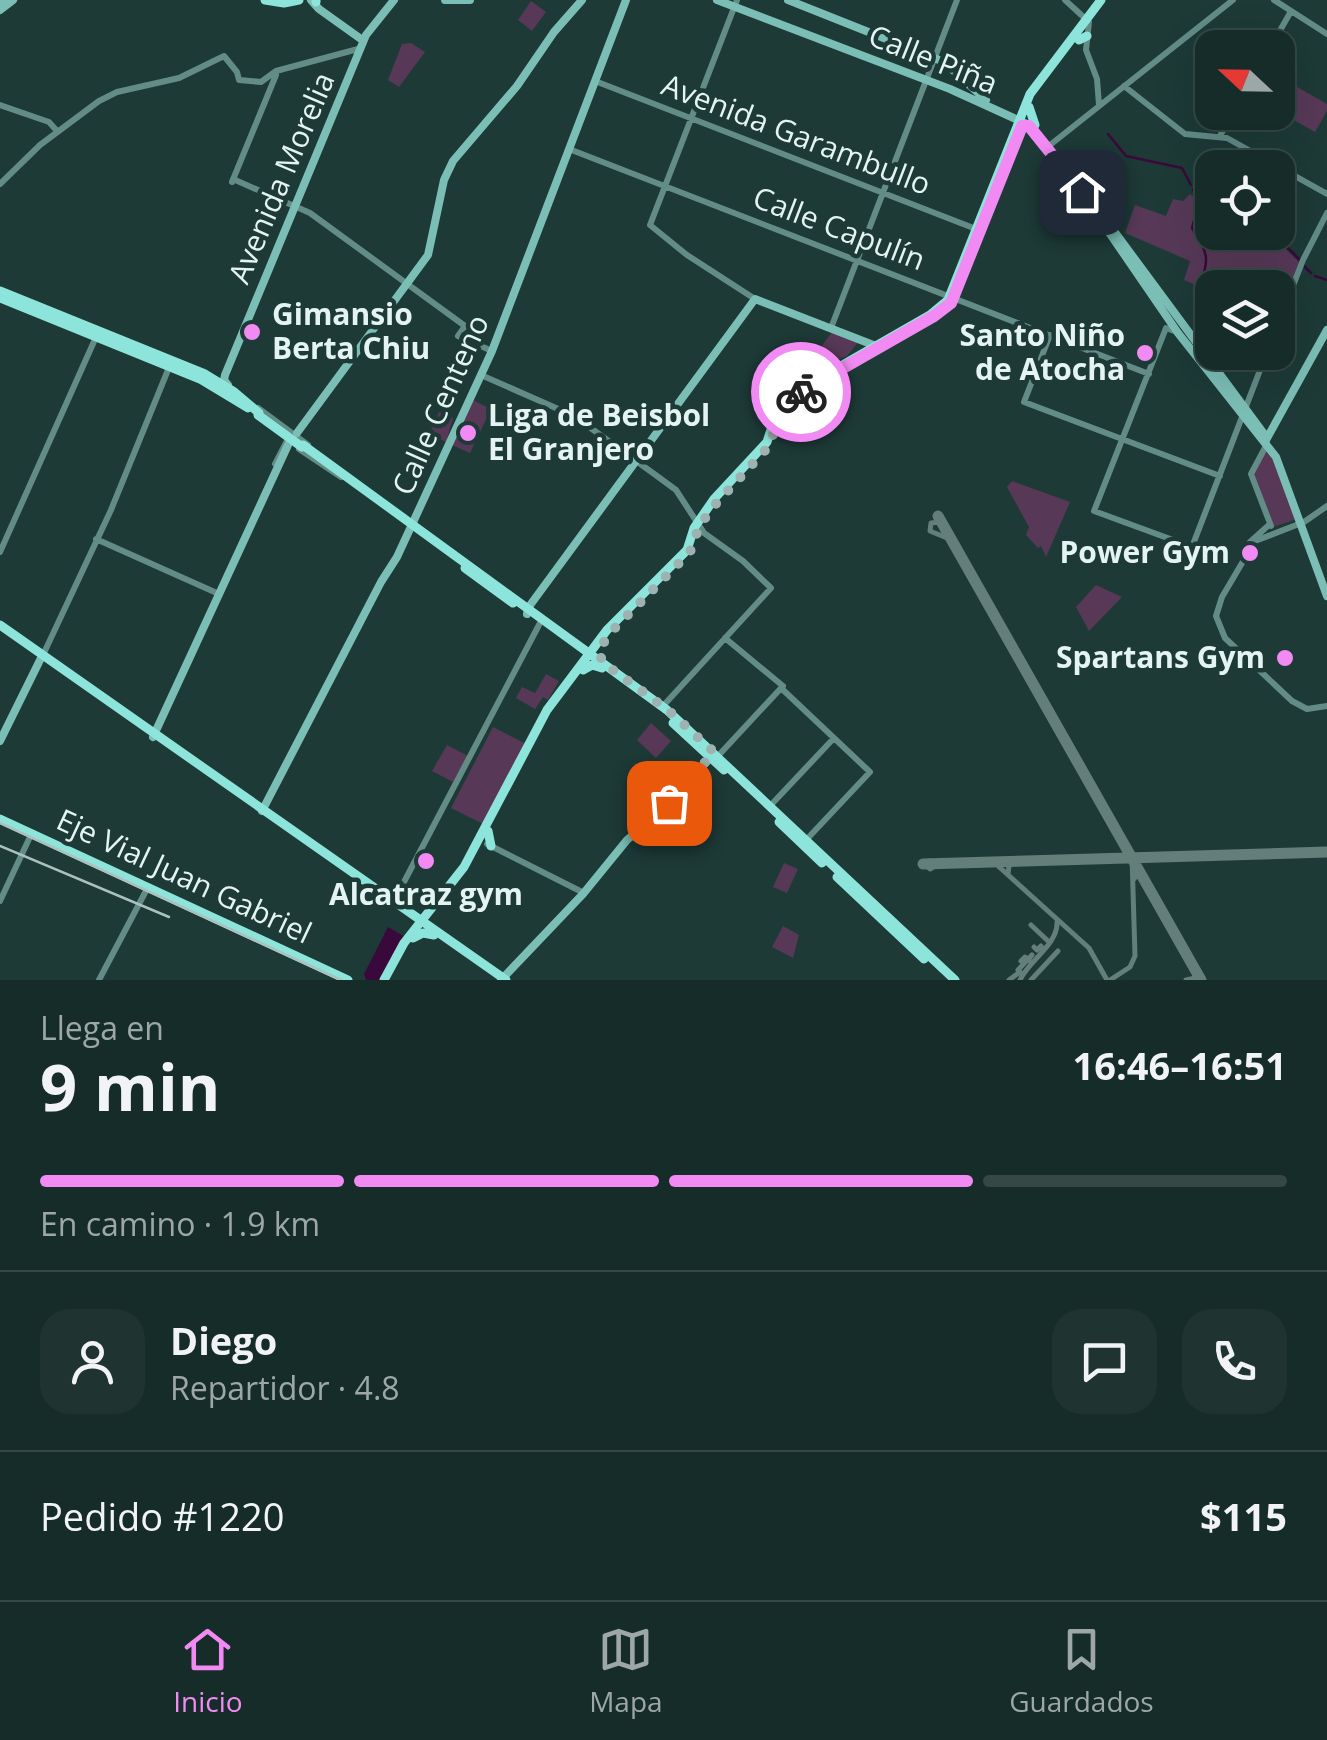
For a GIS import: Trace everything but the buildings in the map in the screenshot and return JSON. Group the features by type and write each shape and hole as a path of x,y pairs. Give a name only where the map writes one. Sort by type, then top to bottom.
{"main road":[{"path":"1,5 13,0"},
{"path":"265,0 298,0"},
{"name":"Avenida Morelia","path":"294,206 360,38 391,0"},
{"name":"Avenida Morelia","path":"221,382 367,32 391,0"},
{"path":"445,0 468,0"},
{"path":"153,735 264,494 294,438 429,253 444,180 453,161 517,86 578,0"},
{"name":"Calle Centeno","path":"262,811 412,526 492,351 626,0"},
{"name":"Calle Piña","path":"717,0 736,3 971,94"},
{"path":"788,0 936,58 958,72 971,94 1023,119 1050,145 1108,216 1178,333 1195,349"},
{"path":"1023,119 1104,0"},
{"path":"314,1 360,38"},
{"path":"411,938 424,932 422,915 432,910 486,843 547,720 590,656 684,558 720,492 766,444 780,401 942,312 952,297 1034,88 1085,30"},
{"path":"1023,119 1082,192 1195,346"},
{"path":"0,294 97,337 221,382 371,497 663,706 955,980"},
{"path":"528,607 755,299 878,346"},
{"path":"1269,439 1327,330"},
{"path":"97,337 131,356 172,364"},
{"path":"1269,439 1327,340"},
{"path":"1212,370 1269,439 1327,586"},
{"path":"221,382 238,398"},
{"path":"1286,414 1290,398"},
{"path":"1303,520 1327,596"},
{"path":"528,607 540,623 559,633"},
{"path":"0,616 2,628 39,655 502,979 582,893 626,838 713,756"},
{"path":"0,738 39,655"},
{"path":"582,668 581,656 590,656"},
{"path":"582,668 591,665 590,656"},
{"path":"633,687 806,839 947,980"},
{"path":"262,811 423,924"},
{"name":"Eje Vial Juan Gabriel","path":"0,822 335,980"},
{"name":"Eje Vial Juan Gabriel","path":"0,822 145,893 348,980"},
{"path":"411,938 410,925 431,920 432,910"},
{"path":"387,980 423,924"}],"street":[{"path":"831,328 957,0"},
{"path":"1065,0 1085,30 1087,54 1097,79 1098,107"},
{"path":"1050,145 1233,0"},
{"path":"1274,0 1327,34"},
{"path":"736,3 650,225 755,299"},
{"path":"1278,30 1287,11"},
{"path":"0,184 58,131 112,94 179,78 224,56 239,80 259,82 276,71 360,38"},
{"path":"276,71 232,181 294,206 465,326 458,336 492,351"},
{"name":"Avenida Garambullo","path":"595,81 978,229"},
{"path":"1124,86 1186,134 1220,136 1327,194"},
{"path":"0,104 48,121 58,131"},
{"path":"1220,136 1224,130"},
{"name":"Calle Capulín","path":"569,148 1149,374"},
{"path":"1295,280 1327,213"},
{"path":"1178,333 1166,328 1094,510 1192,547 1260,370"},
{"path":"1050,335 1024,402 1220,476"},
{"path":"0,544 97,337"},
{"path":"0,552 97,337"},
{"path":"39,655 98,540 172,364"},
{"path":"481,375 571,415 637,461 676,490 699,530 743,561 771,588 663,706"},
{"path":"238,398 342,475"},
{"path":"1269,439 1251,474 1272,528"},
{"path":"1327,506 1303,520 1253,538 1214,608 1215,625 1224,640 1296,708 1305,714 1327,708"},
{"path":"1272,528 1250,546 1222,597 1216,620 1226,640 1295,701 1311,709 1327,708"},
{"path":"98,540 217,595"},
{"path":"394,901 540,623"},
{"path":"725,638 870,772 806,839"},
{"path":"713,756 782,687"},
{"path":"770,806 834,738"},
{"path":"0,901 30,839"},
{"path":"486,843 582,893"},
{"path":"99,980 145,893"}],"shaded area":[{"path":"531,1 546,12 532,31 518,20"},
{"path":"411,43 425,52 399,87 388,80 402,44"},
{"path":"1295,86 1327,104 1315,132 1295,121"},
{"path":"1190,194 1195,199 1195,250 1287,250 1299,262 1295,272 1195,270 1195,285 1184,280 1190,261 1125,233 1135,205 1166,216 1173,199 1183,201"},
{"path":"833,331 859,341 847,356 831,363 816,353"},
{"path":"777,362 800,378 791,390 768,374"},
{"name":"Liga de Beisbol El Granjero","path":"473,400 491,409 470,453 452,445"},
{"path":"439,412 453,418 446,442 429,434"},
{"path":"1267,448 1297,519 1273,527 1253,473"},
{"path":"1012,481 1070,502 1046,557 1041,546 1038,548 1026,535 1029,527 1007,487"},
{"path":"1096,585 1122,597 1089,631 1076,607"},
{"path":"546,674 559,681 548,700 543,697 535,709 516,698 522,687 535,693"},
{"path":"651,723 671,741 656,758 637,740"},
{"path":"493,727 526,744 485,825 451,808"},
{"path":"447,745 468,756 453,782 432,771"},
{"path":"784,863 798,869 787,893 773,887"},
{"path":"783,926 799,935 793,958 772,947"},
{"path":"388,927 405,937 381,980 366,980 364,974"}],"waterway":[{"path":"1108,134 1126,156 1182,168 1191,185"},
{"path":"1195,217 1195,233"},
{"path":"1204,250 1205,270"},
{"path":"1290,250 1299,259"},
{"path":"1304,266 1311,273"},
{"path":"1315,276 1327,280"}],"taxiway":[{"path":"942,522 931,523 930,531 952,540"},
{"path":"1127,849 1125,858 1137,866"},
{"path":"1110,980 1130,967 1135,956 1132,857"},
{"path":"936,863 929,861 926,865 930,869 940,863"},
{"path":"1008,874 1015,861"},
{"path":"988,862 997,865 1089,948 1107,980"},
{"path":"1134,879 1138,874 1144,879"},
{"path":"1020,980 1053,938 1057,922"},
{"path":"1031,925 1048,941"},
{"path":"1034,947 1037,950 1041,946"},
{"path":"1031,980 1058,951"},
{"path":"1018,970 1032,955"},
{"path":"1021,961 1025,957 1030,961"},
{"path":"1009,980 1020,972"},
{"path":"1186,980 1200,977"}],"runway":[{"path":"938,516 1201,980"},
{"path":"923,864 1327,852"}],"railway":[{"path":"0,823 341,980"},
{"path":"0,846 169,917"}],"way so far":[{"path":"669,803 714,752 668,710 602,662 599,649 690,552 699,527 712,508 770,445 781,406 801,392"}],"place":[{"name":"Gimansio Berta Chiu","path":"252,332"},
{"name":"Santo Niño de Atocha","path":"1145,353"},
{"name":"Liga de Beisbol El Granjero","path":"468,433"},
{"name":"Power Gym","path":"1250,553"},
{"name":"Spartans Gym","path":"1285,658"},
{"name":"Alcatraz gym","path":"426,861"}],"route":[{"path":"801,392 951,303 1022,126 1029,126 1042,140 1082,192"}]}
